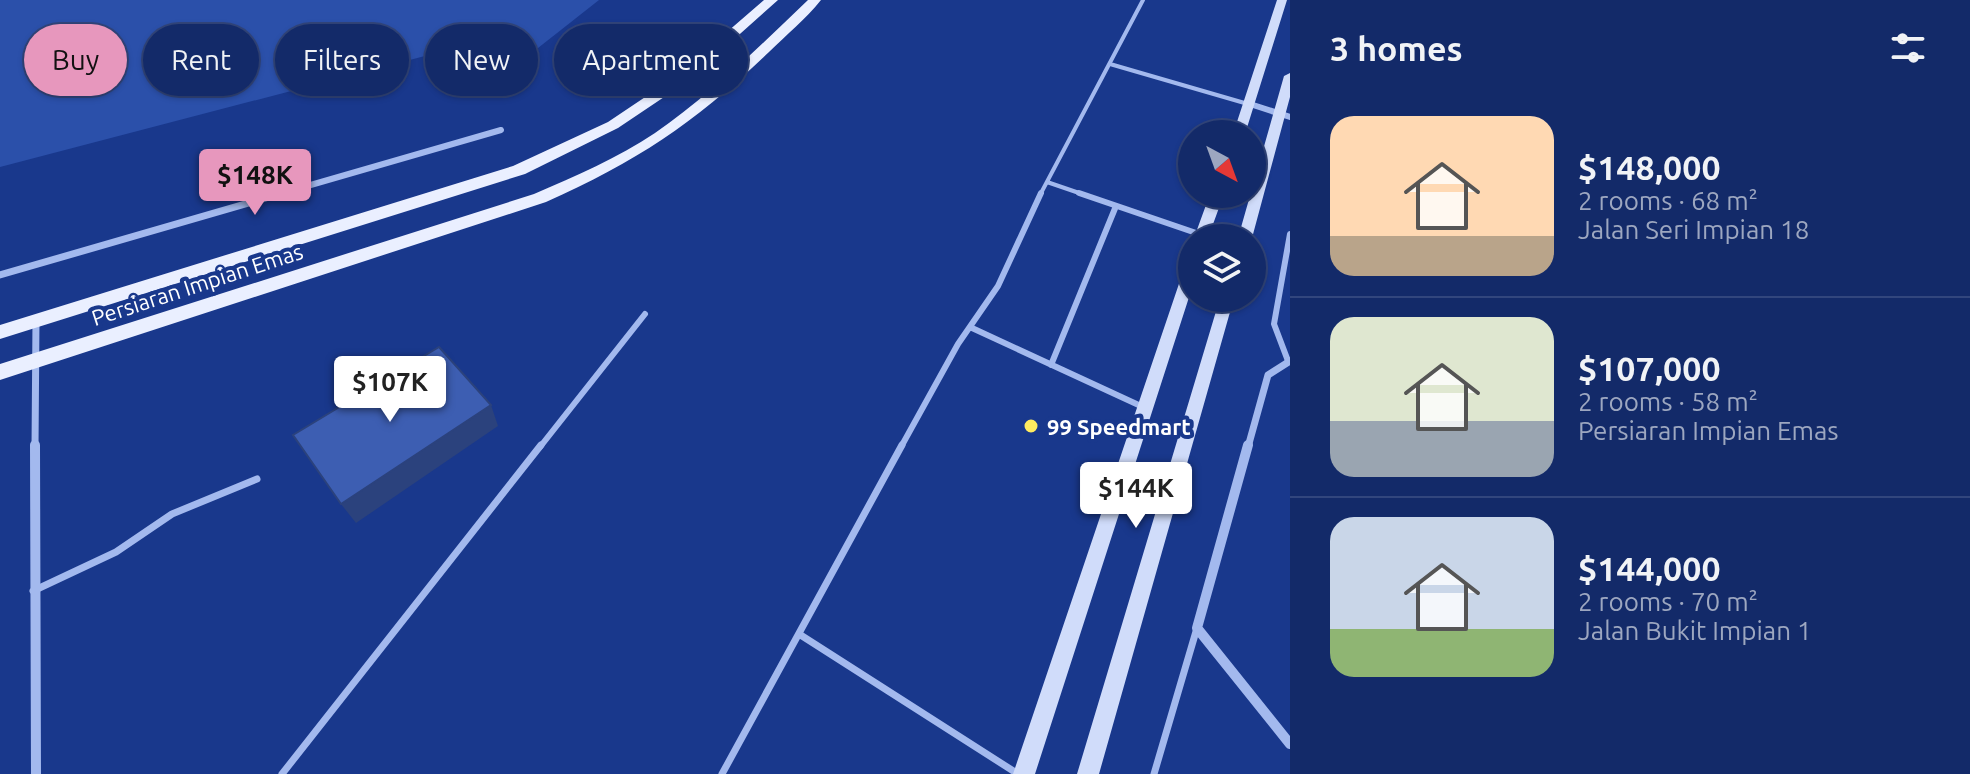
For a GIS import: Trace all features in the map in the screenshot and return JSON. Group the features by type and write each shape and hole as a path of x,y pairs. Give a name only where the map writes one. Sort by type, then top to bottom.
{"main road":[{"name":"Persiaran Impian Emas","path":"0,332 519,170 613,125 680,80 772,0"},
{"name":"Persiaran Impian Emas","path":"0,372 540,198 608,167 658,137 716,93 815,0"}],"street":[{"path":"1244,120 1282,0"},
{"path":"1250,224 1285,115 1290,76"},
{"path":"1250,104 1285,115"},
{"path":"0,275 501,130"},
{"path":"1021,774 1178,310"},
{"path":"1088,774 1223,312"},
{"path":"36,320 33,591 36,774"},
{"path":"1289,361 1268,375 1197,628 1290,744"}],"lane":[{"path":"722,774 958,344 972,328 1023,238 1047,182 1143,0"},
{"path":"1110,64 1250,104"},
{"path":"1047,182 1178,229"},
{"path":"1051,365 1116,206"},
{"path":"1289,361 1274,324 1290,234"},
{"path":"282,774 645,314"},
{"path":"972,328 1147,408"},
{"path":"33,591 116,552 172,514 257,479"},
{"path":"1154,774 1197,628"},
{"path":"799,634 1021,774"}],"shaded area":[{"path":"0,0 599,0 568,24 554,24 554,35 538,48 538,24 425,24 425,56 409,60 409,24 275,24 275,95 0,167"}],"building":[{"path":"439,347 491,405 341,504 293,435"}],"place":[{"name":"99 Speedmart","path":"1031,426"}]}
